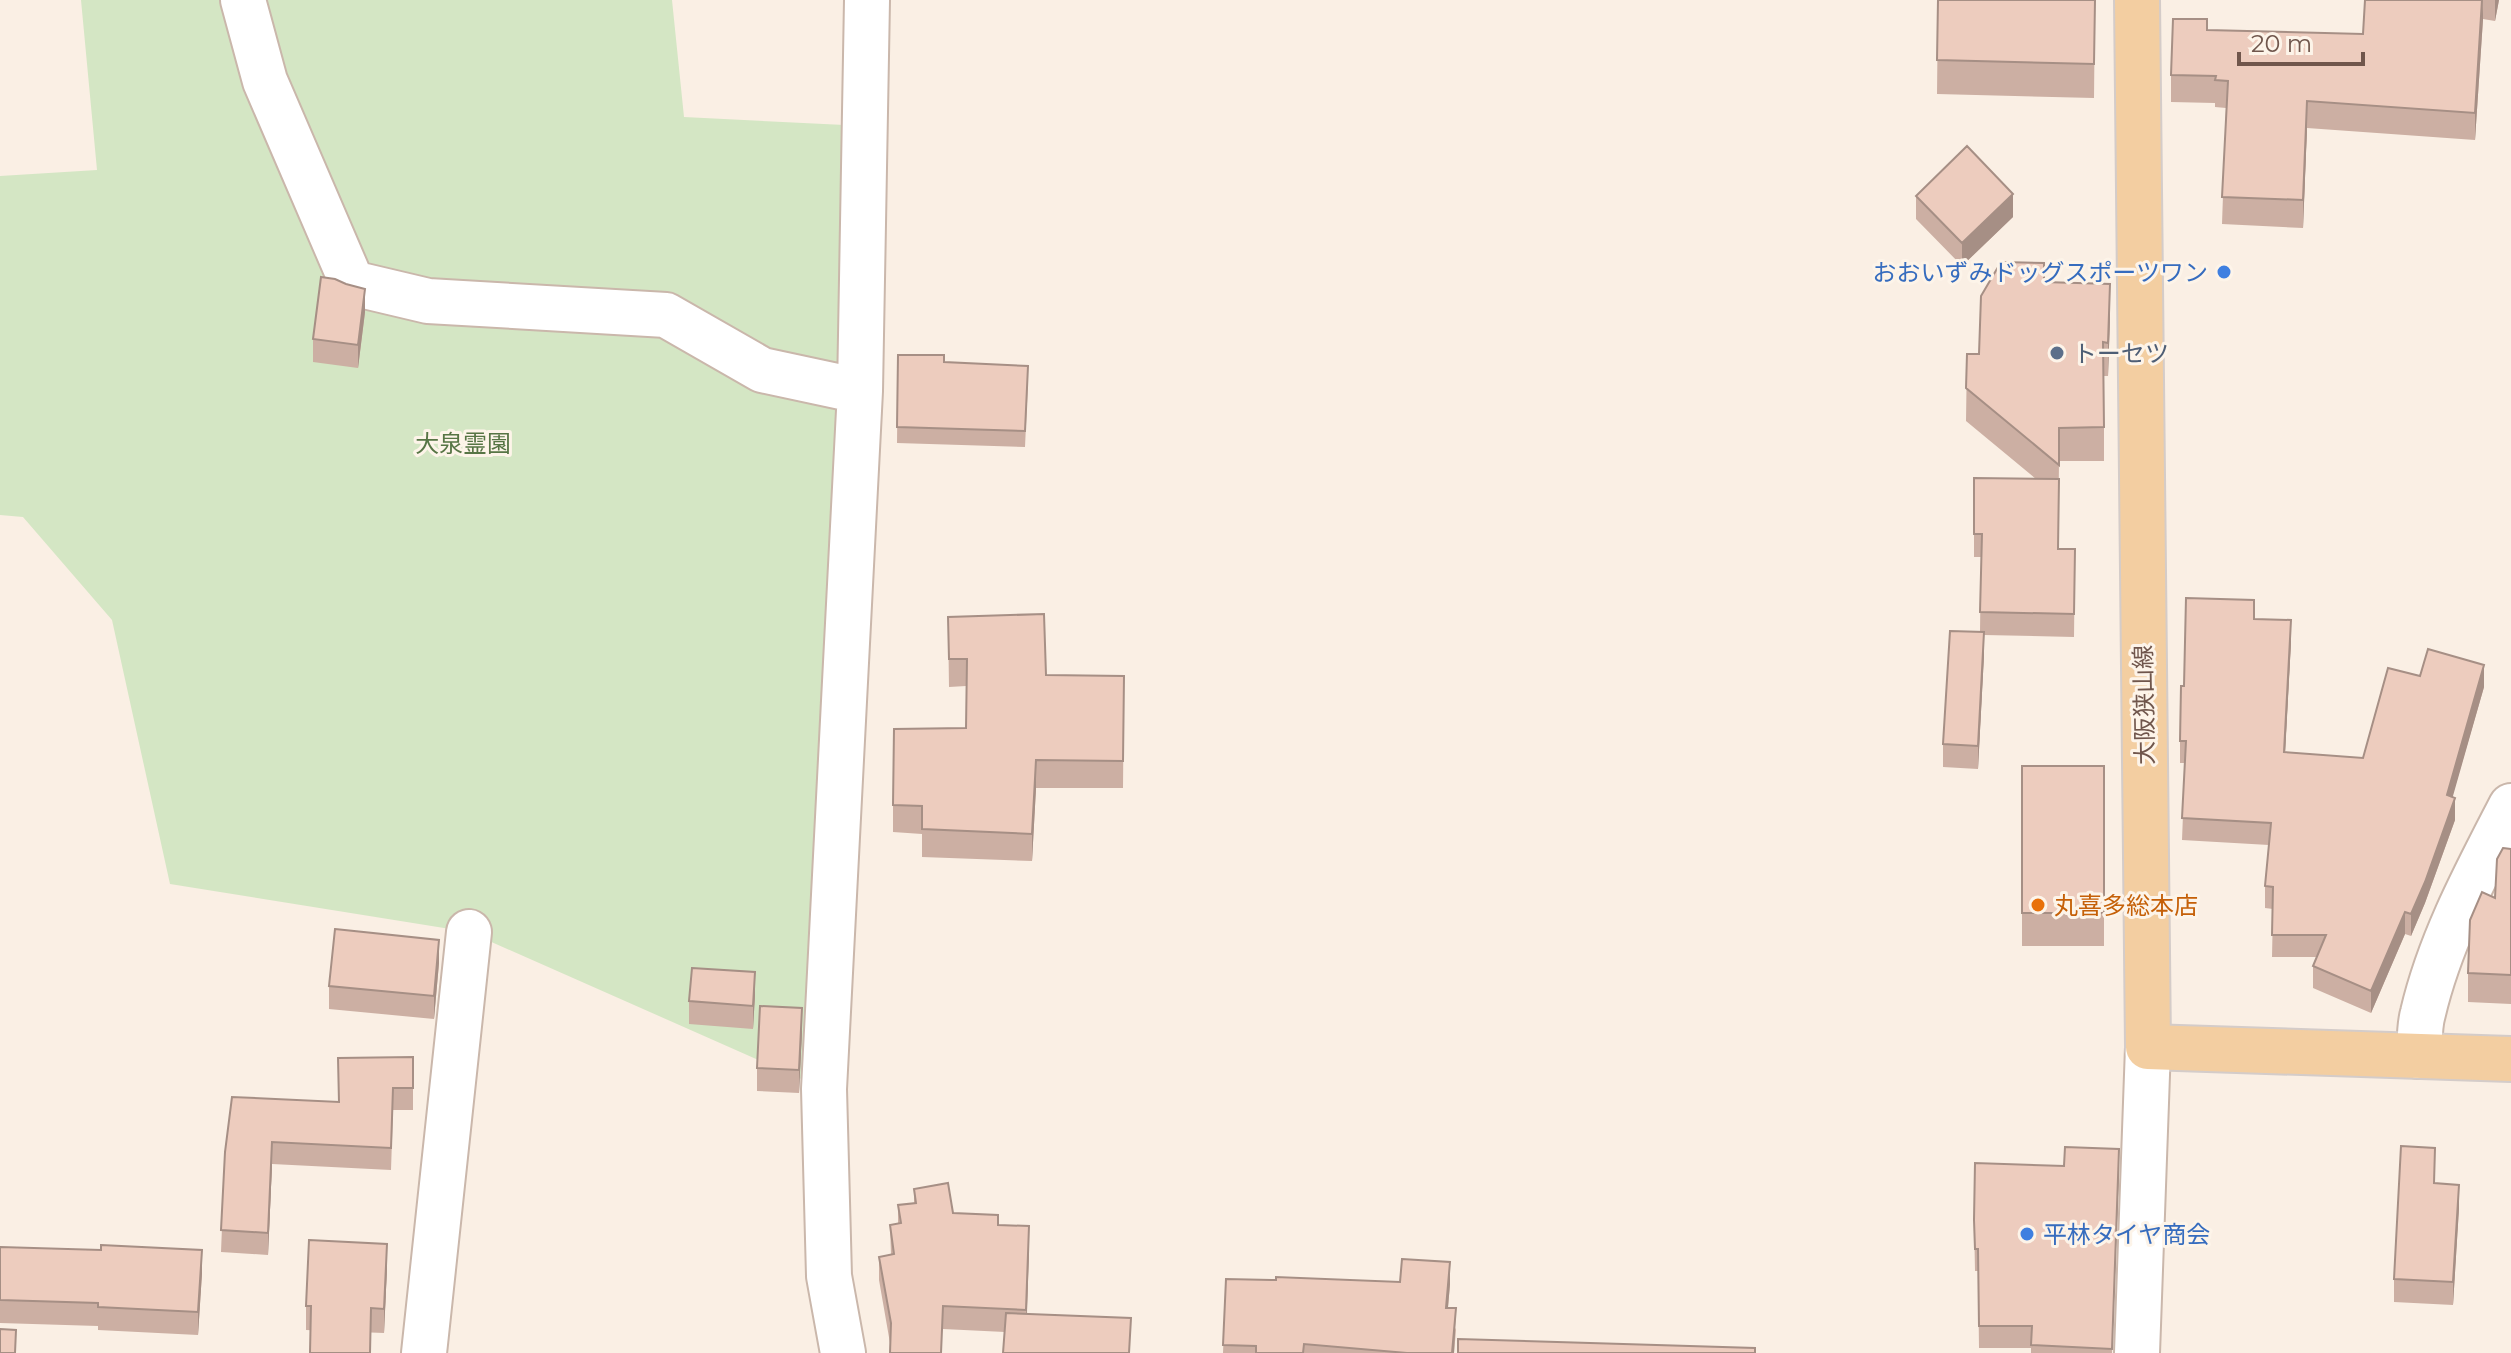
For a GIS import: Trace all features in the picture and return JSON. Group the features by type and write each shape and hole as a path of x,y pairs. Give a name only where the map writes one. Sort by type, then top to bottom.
{"main road":[{"name":"大阪狭山線","path":"2137,0 2148,1047"},
{"path":"2148,1047 2511,1059"}],"street":[{"path":"243,0 265,81 352,283 428,301 666,315 762,370 860,391"},
{"path":"843,1353 829,1276 824,1089 860,391 867,0"},
{"path":"2419,1056 2422,1014 2444,949 2470,886 2511,806"},
{"path":"424,1353 469,932"},
{"path":"2137,1353 2148,1047"}],"green space":[{"name":"大泉霊園","path":"81,0 672,0 684,117 865,126 824,1089 469,932 170,884 112,620 23,517 0,515 0,176 97,170"}],"building":[{"path":"1938,0 2095,0 2094,64 1937,60"},
{"path":"2365,0 2482,0 2475,113 2307,101 2303,200 2222,197 2228,81 2215,80 2216,76 2171,75 2173,19 2207,19 2207,30 2363,34"},
{"path":"1967,146 2013,194 1962,243 1916,196"},
{"path":"2001,262 2044,263 2044,282 2110,284 2108,343 2103,342 2104,427 2059,428 2059,465 1966,388 1967,354 1979,354 1981,296"},
{"path":"321,277 365,289 358,345 313,339"},
{"path":"898,355 944,355 944,362 1028,366 1025,431 897,427"},
{"path":"1974,478 2059,479 2058,549 2075,549 2074,614 1980,612 1982,534 1974,534"},
{"path":"2186,598 2254,600 2254,619 2291,620 2284,752 2363,758 2388,668 2420,676 2428,649 2484,665 2447,795 2455,798 2425,882 2411,914 2405,912 2371,991 2313,966 2326,935 2272,935 2273,887 2265,886 2271,823 2182,818 2186,741 2180,741 2181,686 2184,686"},
{"path":"1044,614 1046,675 1124,676 1123,761 1036,760 1032,834 922,829 922,806 893,805 894,729 966,728 967,659 949,659 948,617"},
{"path":"1950,631 1984,632 1978,746 1943,744"},
{"path":"2022,766 2104,766 2104,913 2022,913"},
{"path":"2503,848 2511,849 2511,975 2468,973 2470,920 2482,892 2495,898 2497,859"},
{"path":"335,929 439,940 434,996 329,986"},
{"path":"692,968 755,972 753,1006 689,1001"},
{"path":"760,1006 802,1008 799,1070 757,1068"},
{"path":"413,1057 413,1088 393,1088 391,1148 272,1142 268,1233 221,1230 225,1152 232,1097 339,1102 338,1058"},
{"path":"2401,1146 2435,1148 2434,1183 2459,1185 2453,1282 2394,1279"},
{"path":"2065,1147 2119,1149 2112,1349 2031,1345 2032,1326 1979,1326 1975,1163 2064,1166"},
{"path":"948,1183 953,1213 998,1215 998,1225 1029,1226 1026,1310 943,1306 941,1353 890,1353 891,1323 879,1257 894,1254 890,1225 901,1223 898,1205 916,1203 914,1189"},
{"path":"309,1240 387,1244 384,1309 371,1308 370,1353 310,1353 311,1306 306,1306"},
{"path":"101,1245 202,1250 198,1312 98,1307 98,1303 0,1300 0,1247 101,1250"},
{"path":"1402,1259 1450,1262 1446,1308 1456,1308 1452,1353 1407,1353 1304,1344 1303,1353 1256,1353 1256,1346 1223,1345 1226,1279 1276,1280 1276,1277 1400,1282"},
{"path":"1006,1313 1131,1318 1129,1353 1003,1353"},
{"path":"0,1329 16,1330 15,1353 0,1353"},
{"path":"1458,1339 1755,1348 1755,1353 1458,1353"}],"place":[{"name":"おおいずみドッグスポーツワン","path":"2224,272"},
{"name":"トーセツ","path":"2057,353"},
{"name":"丸喜多総本店","path":"2038,905"},
{"name":"平林タイヤ商会","path":"2027,1234"}]}
